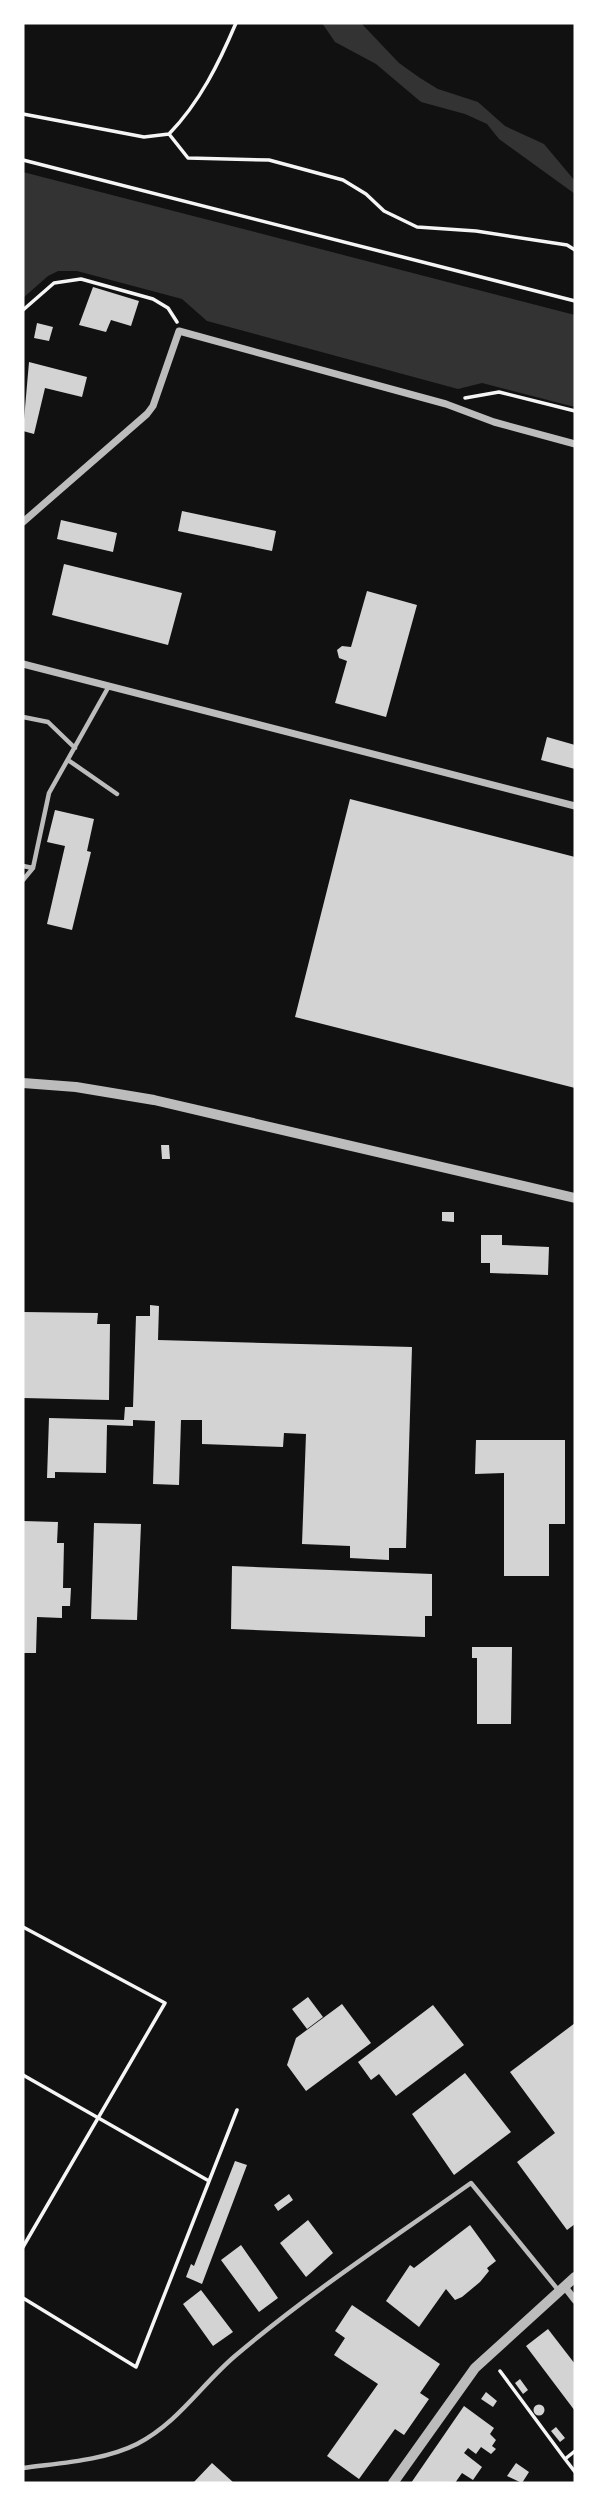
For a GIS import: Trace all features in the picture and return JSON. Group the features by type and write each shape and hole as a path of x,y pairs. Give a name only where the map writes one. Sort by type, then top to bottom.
{"street":[{"path":"23,522 147,414 179,331 446,404 494,422 575,444"},
{"path":"23,664 575,807"},
{"path":"23,1083 76,1087 154,1100 575,1198"},
{"path":"393,2483 475,2368 575,2277"},
{"path":"562,2289 575,2300"}],"lane":[{"path":"23,880 33,869 49,793 109,686"},
{"path":"23,717 48,722 75,747"},
{"path":"68,761 117,794"},
{"path":"23,866 33,869"},
{"path":"23,2468 119,2451 151,2436 182,2412 234,2357 311,2297 471,2183 562,2289"}],"path":[{"path":"23,114 144,137 169,134 189,113 220,60 236,23"},
{"path":"169,134 188,158 269,160 343,180 366,194 384,212 417,227 477,231 567,245 575,250"},
{"path":"23,160 575,301"},
{"path":"23,310 46,288 63,280 81,279 163,304 173,314 179,331"},
{"path":"446,404 476,394 499,392 575,411"},
{"path":"23,1927 165,2003 23,2247"},
{"path":"23,2076 209,2181"},
{"path":"23,2298 136,2367 237,2110"},
{"path":"500,2371 575,2472"},
{"path":"565,2459 575,2451"}],"shaded area":[{"path":"322,23 361,23 399,63 420,78 438,89 478,102 505,126 544,144 575,181 575,194 499,139 487,124 465,114 421,102 376,64 335,42"},
{"path":"23,172 575,315 575,407 482,383 458,389 207,321 182,299 77,271 58,271 48,276 23,298"}],"building":[{"path":"93,287 139,301 131,326 111,320 106,332 79,325"},
{"path":"37,323 53,327 49,341 34,338"},
{"path":"29,362 87,377 82,397 45,388 34,434 23,431"},
{"path":"182,511 276,531 272,551 178,531"},
{"path":"61,520 117,533 113,552 57,539"},
{"path":"64,564 182,593 168,645 52,615"},
{"path":"367,591 417,605 386,717 335,703 347,661 339,658 337,650 342,646 351,647"},
{"path":"547,737 575,745 575,769 541,760"},
{"path":"350,799 575,857 575,1088 295,1017"},
{"path":"55,810 94,819 87,851 91,852 72,930 47,924 65,846 47,842"},
{"path":"161,1145 169,1145 170,1159 162,1159"},
{"path":"442,1212 454,1212 454,1222 442,1221"},
{"path":"481,1235 502,1235 502,1245 549,1247 548,1275 490,1273 490,1263 481,1263"},
{"path":"150,1305 159,1306 158,1340 412,1347 406,1548 389,1548 389,1560 350,1558 350,1546 302,1544 306,1434 284,1433 283,1447 202,1444 202,1420 181,1420 179,1485 153,1484 155,1421 133,1420 133,1426 107,1425 106,1473 55,1472 55,1478 47,1478 49,1418 124,1420 125,1407 133,1407 136,1316 150,1316"},
{"path":"23,1312 98,1313 97,1324 110,1324 109,1400 23,1398"},
{"path":"476,1440 565,1440 565,1524 549,1524 549,1576 504,1576 504,1473 475,1474"},
{"path":"23,1521 58,1522 57,1543 64,1543 63,1588 71,1588 70,1606 62,1606 62,1618 37,1617 36,1653 23,1653"},
{"path":"94,1523 141,1524 137,1620 91,1619"},
{"path":"232,1566 432,1574 432,1616 425,1616 425,1637 231,1629"},
{"path":"472,1647 512,1647 511,1724 477,1724 477,1658 472,1658"},
{"path":"308,1997 323,2017 307,2029 292,2009"},
{"path":"342,2004 371,2043 306,2091 287,2065 296,2038"},
{"path":"433,2005 464,2045 396,2096 379,2074 371,2080 358,2062"},
{"path":"575,2023 575,2224 567,2230 517,2162 555,2133 510,2072"},
{"path":"465,2073 511,2132 454,2175 412,2114"},
{"path":"235,2161 247,2165 202,2284 186,2277 191,2264 194,2266"},
{"path":"289,2194 293,2200 278,2211 274,2205"},
{"path":"308,2220 333,2253 306,2277 280,2243"},
{"path":"470,2225 496,2261 487,2268 489,2271 480,2282 462,2297 455,2300 446,2289 419,2327 386,2301 410,2265 414,2268"},
{"path":"241,2245 278,2298 259,2312 221,2260"},
{"path":"201,2290 233,2332 213,2346 183,2304"},
{"path":"352,2305 440,2364 420,2393 429,2399 404,2435 395,2429 359,2479 327,2456 378,2384 334,2355 345,2338 335,2331"},
{"path":"548,2329 575,2364 575,2411 526,2346"},
{"path":"520,2379 528,2390 523,2394 515,2383"},
{"path":"486,2392 497,2401 493,2407 481,2399"},
{"path":"539,2405 543,2406 543,2414 539,2415 535,2414 534,2410 535,2406"},
{"path":"464,2406 494,2428 490,2434 496,2440 492,2446 496,2449 491,2454 481,2447 476,2454 468,2448 464,2453 482,2467 473,2480 462,2473 455,2483 411,2483"},
{"path":"556,2427 565,2438 560,2442 551,2431"},
{"path":"212,2463 234,2483 193,2483"},
{"path":"516,2463 529,2472 522,2483 507,2476"}]}
